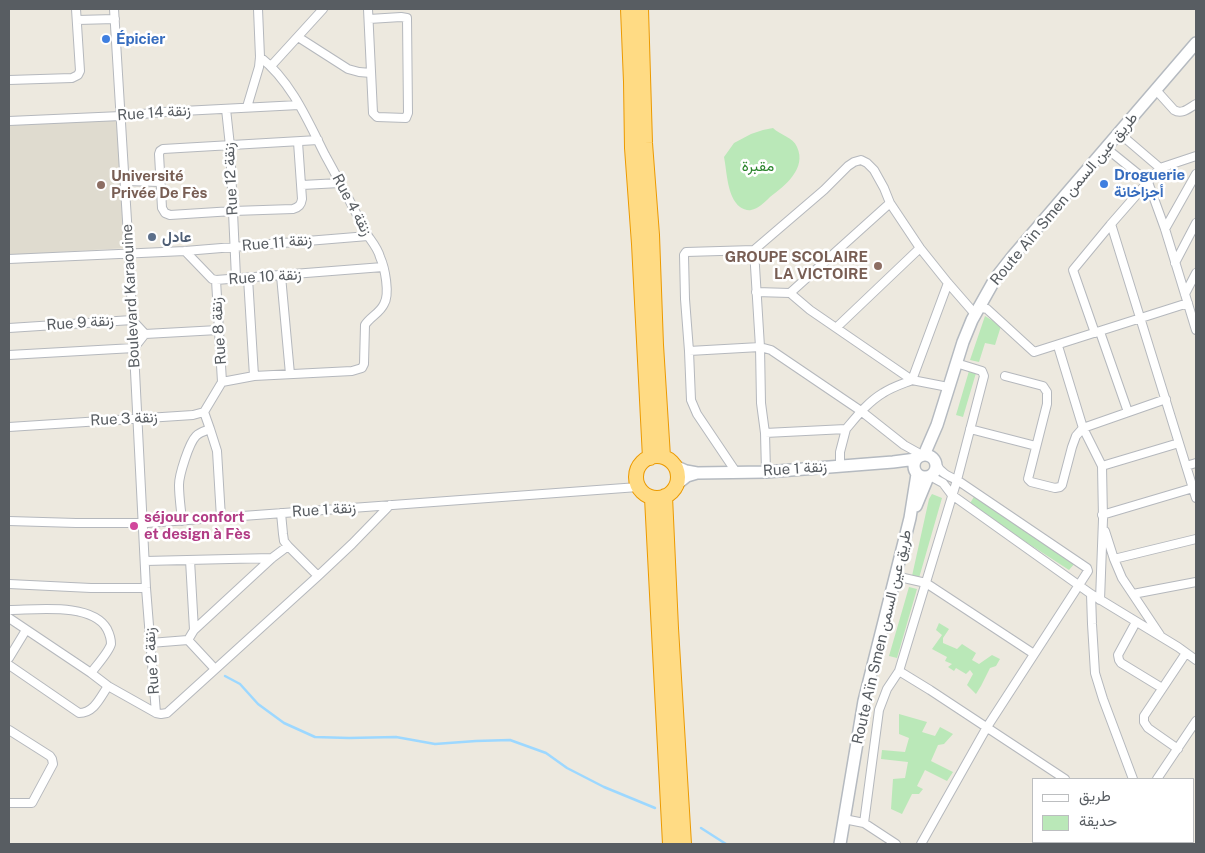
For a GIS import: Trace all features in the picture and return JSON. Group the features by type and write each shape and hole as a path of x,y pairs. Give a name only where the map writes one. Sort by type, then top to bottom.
{"highway":[{"path":"628,9 632,148 656,457"},
{"path":"641,9 645,143 652,236 656,345 656,457"},
{"path":"656,457 668,459 675,466 678,475 677,484 672,492 659,497 646,495 638,487 636,480 637,470 642,462 656,457"},
{"path":"659,497 670,844"},
{"path":"659,497 671,628 684,844"}],"street":[{"path":"9,80 72,78 78,75 80,71 76,9"},
{"name":"Boulevard Karaouine","path":"114,9 143,523"},
{"path":"247,107 259,67 258,9"},
{"path":"271,66 323,9"},
{"path":"368,9 373,112 377,117 406,118 408,113 407,18 404,17"},
{"path":"404,17 409,9"},
{"path":"369,19 404,17"},
{"path":"77,20 115,19"},
{"path":"298,36 348,69 371,73"},
{"name":"Route Aïn Smen طريق عين السمن","path":"840,844 864,701 924,465 963,342 977,311 1001,270 1196,43"},
{"name":"Rue 4 زنقة","path":"260,57 271,66 299,105 368,236 380,254 386,284 386,297 383,306 365,325 366,347 362,368 352,371 290,374"},
{"path":"1156,90 1177,112 1183,112 1196,104"},
{"name":"Rue 14 زنقة","path":"9,121 299,105"},
{"name":"Rue 12 زنقة","path":"226,109 230,146 236,278"},
{"path":"1119,133 1160,168"},
{"path":"298,142 302,199 301,204 297,208 170,214 162,208 159,154 163,149 318,140"},
{"path":"1106,148 1148,182 1196,327"},
{"path":"1128,412 1073,270 1160,168 1196,156"},
{"path":"736,472 700,419 691,400 684,255 687,252 754,250 824,190 848,166 858,160 867,163 874,170 890,203 920,248 948,283 977,311 987,309 1034,352 1058,346 1188,303"},
{"path":"1165,229 1196,176"},
{"path":"124,181 160,182"},
{"path":"302,184 340,183"},
{"path":"790,294 890,203"},
{"path":"1111,224 1196,498"},
{"path":"1175,263 1196,224"},
{"name":"Rue 11 زنقة","path":"185,251 368,236"},
{"path":"837,328 920,248"},
{"path":"754,250 766,472"},
{"path":"9,259 185,251"},
{"name":"Rue 10 زنقة","path":"185,251 212,279 216,280 383,267"},
{"path":"1185,294 1196,273"},
{"path":"221,518 216,451 213,436 204,412 222,382 254,376 290,374 281,276"},
{"path":"248,278 254,376"},
{"name":"Rue 8 زنقة","path":"216,280 222,382"},
{"path":"840,466 840,452 846,429 861,411 881,394 912,380 948,283"},
{"path":"756,292 790,294 810,310 912,380 948,387"},
{"name":"Rue 9 زنقة","path":"9,328 132,320 145,334"},
{"path":"134,348 145,334 218,330"},
{"path":"1058,346 1083,428 1102,466 1100,600"},
{"path":"689,351 760,347 771,350 861,411 904,445 943,483 952,495 1013,540 1100,600 1193,655 1162,688 1144,716 1144,722 1148,728 1178,749"},
{"name":"Rue 9 زنقة","path":"9,355 134,348"},
{"path":"864,823 879,710 887,689 899,671 957,480 984,376 982,371 956,363"},
{"path":"1005,376 1043,386 1047,392 1047,404 1028,476 1031,482 1055,488 1062,485 1076,436 1083,428 1166,399"},
{"name":"Rue 3 زنقة","path":"9,427 184,416 204,412"},
{"path":"182,521 179,489 181,472 194,438 203,431 210,429"},
{"path":"764,433 846,429"},
{"path":"970,429 1036,446"},
{"path":"1102,466 1179,443"},
{"name":"Rue 1 زنقة","path":"697,473 766,472 893,462 924,465"},
{"path":"1186,466 1196,463"},
{"path":"921,844 987,727 1088,572 1087,568 957,480 940,470 924,465"},
{"path":"675,466 697,473"},
{"path":"677,484 687,476 697,473"},
{"name":"Rue 1 زنقة","path":"9,522 85,524 182,521 638,487"},
{"path":"1102,517 1193,488"},
{"path":"156,713 161,714 171,711 318,576 390,506"},
{"path":"281,513 284,541 318,576"},
{"path":"1102,517 1108,544 1122,578 1162,638"},
{"name":"Rue 2 زنقة","path":"143,523 156,713"},
{"path":"1114,559 1196,540"},
{"path":"188,640 194,630 272,558 288,546"},
{"path":"145,561 272,558"},
{"path":"190,560 194,630"},
{"path":"895,576 926,583 1034,654"},
{"path":"1133,594 1196,582"},
{"path":"9,584 91,588 146,588"},
{"path":"1091,594 1095,672 1133,778"},
{"path":"9,610 69,610 88,614 101,621 108,631 110,645 92,673"},
{"name":"Rue 2 زنقة","path":"9,618 92,673 108,686 156,713"},
{"path":"1136,622 1118,655 1119,660 1162,688"},
{"path":"9,658 26,630"},
{"path":"188,640 215,669"},
{"path":"150,643 188,640"},
{"path":"9,665 79,713 90,712 108,686"},
{"path":"899,671 925,686 1064,778"},
{"path":"1158,778 1196,721"},
{"path":"9,730 40,749 52,759 50,769 32,803 9,804"},
{"path":"844,819 864,823 896,844"}],"shaded area":[{"path":"118,117 126,248 9,255 9,124"}],"green space":[{"name":"مقبرة","path":"773,128 789,138 797,147 799,162 797,169 782,188 761,205 754,209 746,210 740,207 732,197 724,157 734,143 751,134"},
{"path":"985,316 1001,326 995,345 985,343 979,362 970,360"},
{"path":"969,371 976,373 963,417 956,415"},
{"path":"932,494 942,498 919,578 912,576 929,499"},
{"path":"975,495 1075,563 1069,570 969,505"},
{"path":"909,587 917,589 897,658 889,656"},
{"path":"939,623 949,629 943,638 943,643 957,649 962,644 976,653 972,660 979,664 992,655 1000,659 996,666 990,668 976,694 967,685 973,674 970,670 966,674 956,668 954,671 948,667 952,664 945,661 947,657 932,649 942,635 936,630"},
{"path":"899,714 927,722 922,732 935,736 940,727 953,734 944,744 938,745 931,761 953,772 947,781 925,770 917,786 923,789 919,794 912,794 902,814 891,809 893,779 905,778 908,762 881,759 882,750 905,752 909,738 899,734"}],"waterway":[{"path":"225,676 240,684 258,704 284,723 315,737 396,737 435,744 510,740 546,753 567,768 604,787 655,808"},
{"path":"701,828 726,844"}],"place":[{"name":"Épicier","path":"106,39"},
{"name":"Droguerie أجزاخانة","path":"1104,184"},
{"name":"Université Privée De Fès","path":"101,185"},
{"name":"عادل","path":"152,237"},
{"name":"GROUPE SCOLAIRE LA VICTOIRE","path":"878,266"},
{"name":"séjour confort et design à Fès","path":"134,526"}]}
